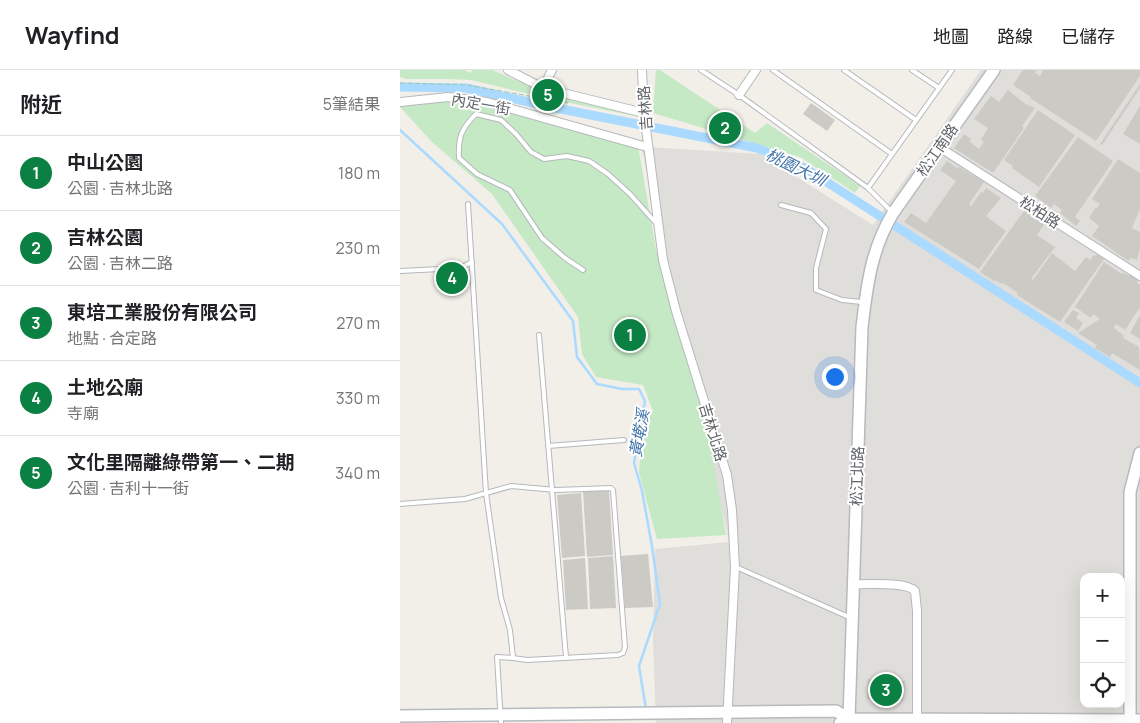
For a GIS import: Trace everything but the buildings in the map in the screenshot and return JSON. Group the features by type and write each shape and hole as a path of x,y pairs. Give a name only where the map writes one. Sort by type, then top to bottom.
{"street":[{"path":"508,70 543,88 644,117"},
{"path":"543,88 552,70"},
{"name":"吉林路","path":"642,70 644,117 648,147"},
{"path":"738,95 756,70"},
{"name":"松江南路","path":"882,231 994,70"},
{"name":"內定一街","path":"400,102 448,97 487,102 648,147"},
{"name":"吉林北路","path":"648,147 663,260 676,311 727,475 732,510 735,566 727,717"},
{"name":"松柏路","path":"939,147 1140,276"},
{"name":"松江北路","path":"846,722 853,619 862,327 868,278 882,231"},
{"path":"400,716 501,719 646,713 727,717 836,711 846,722 917,719 1133,721 1130,492 1140,453"},
{"path":"853,584 903,586 912,588 915,591 917,611 917,719"}],"lane":[{"path":"700,70 868,188 892,215"},
{"path":"773,70 892,154"},
{"path":"844,70 916,120"},
{"path":"912,70 939,88"},
{"path":"868,188 952,70"},
{"path":"583,270 565,258 542,238 510,190 477,174 459,158 458,140 465,125 476,114 501,120 531,152 544,159 567,156 589,161 608,174 658,225"},
{"path":"468,204 486,493 501,598 510,630 513,658"},
{"path":"781,205 811,213 826,230 816,268 816,290 842,300 865,303"},
{"path":"400,270 460,268 472,262"},
{"path":"539,335 566,657"},
{"path":"548,446 624,440"},
{"path":"400,504 465,499 511,486 551,490 611,488 614,493 625,647 623,653 618,655 527,660 497,657 501,719"},
{"path":"735,566 853,619"}],"path":[{"path":"400,83 467,85 575,104"}],"shaded area":[{"path":"981,70 1140,70 1140,723 656,723 653,641 655,549 729,542 640,141 648,147 760,154 873,225"}],"green space":[{"path":"400,70 464,70 471,73 472,70 492,70 546,93 640,110 640,117 546,98 471,80 406,79 400,77"},
{"path":"656,70 660,70 755,133 767,123 860,186 855,193 800,157 653,113"},
{"path":"455,99 638,146 656,249 710,442 726,535 657,539 639,473 642,432 653,411 643,385 596,377 582,354 578,317 492,194 432,142 400,107 400,104"}],"waterway":[{"name":"桃園大圳","path":"400,87 466,88 757,148 805,168 1140,383"},
{"name":"黃墘溪","path":"400,130 502,224 573,321 577,357 597,384 622,389 639,389 645,401 634,463 642,491 660,604 639,666 646,709"}],"place":[{"name":"文化里隔離綠帶第一、二期","path":"548,95"},
{"name":"吉林公園","path":"725,128"},
{"name":"土地公廟","path":"452,278"},
{"name":"中山公園","path":"630,335"},
{"name":"東培工業股份有限公司","path":"886,690"}]}
